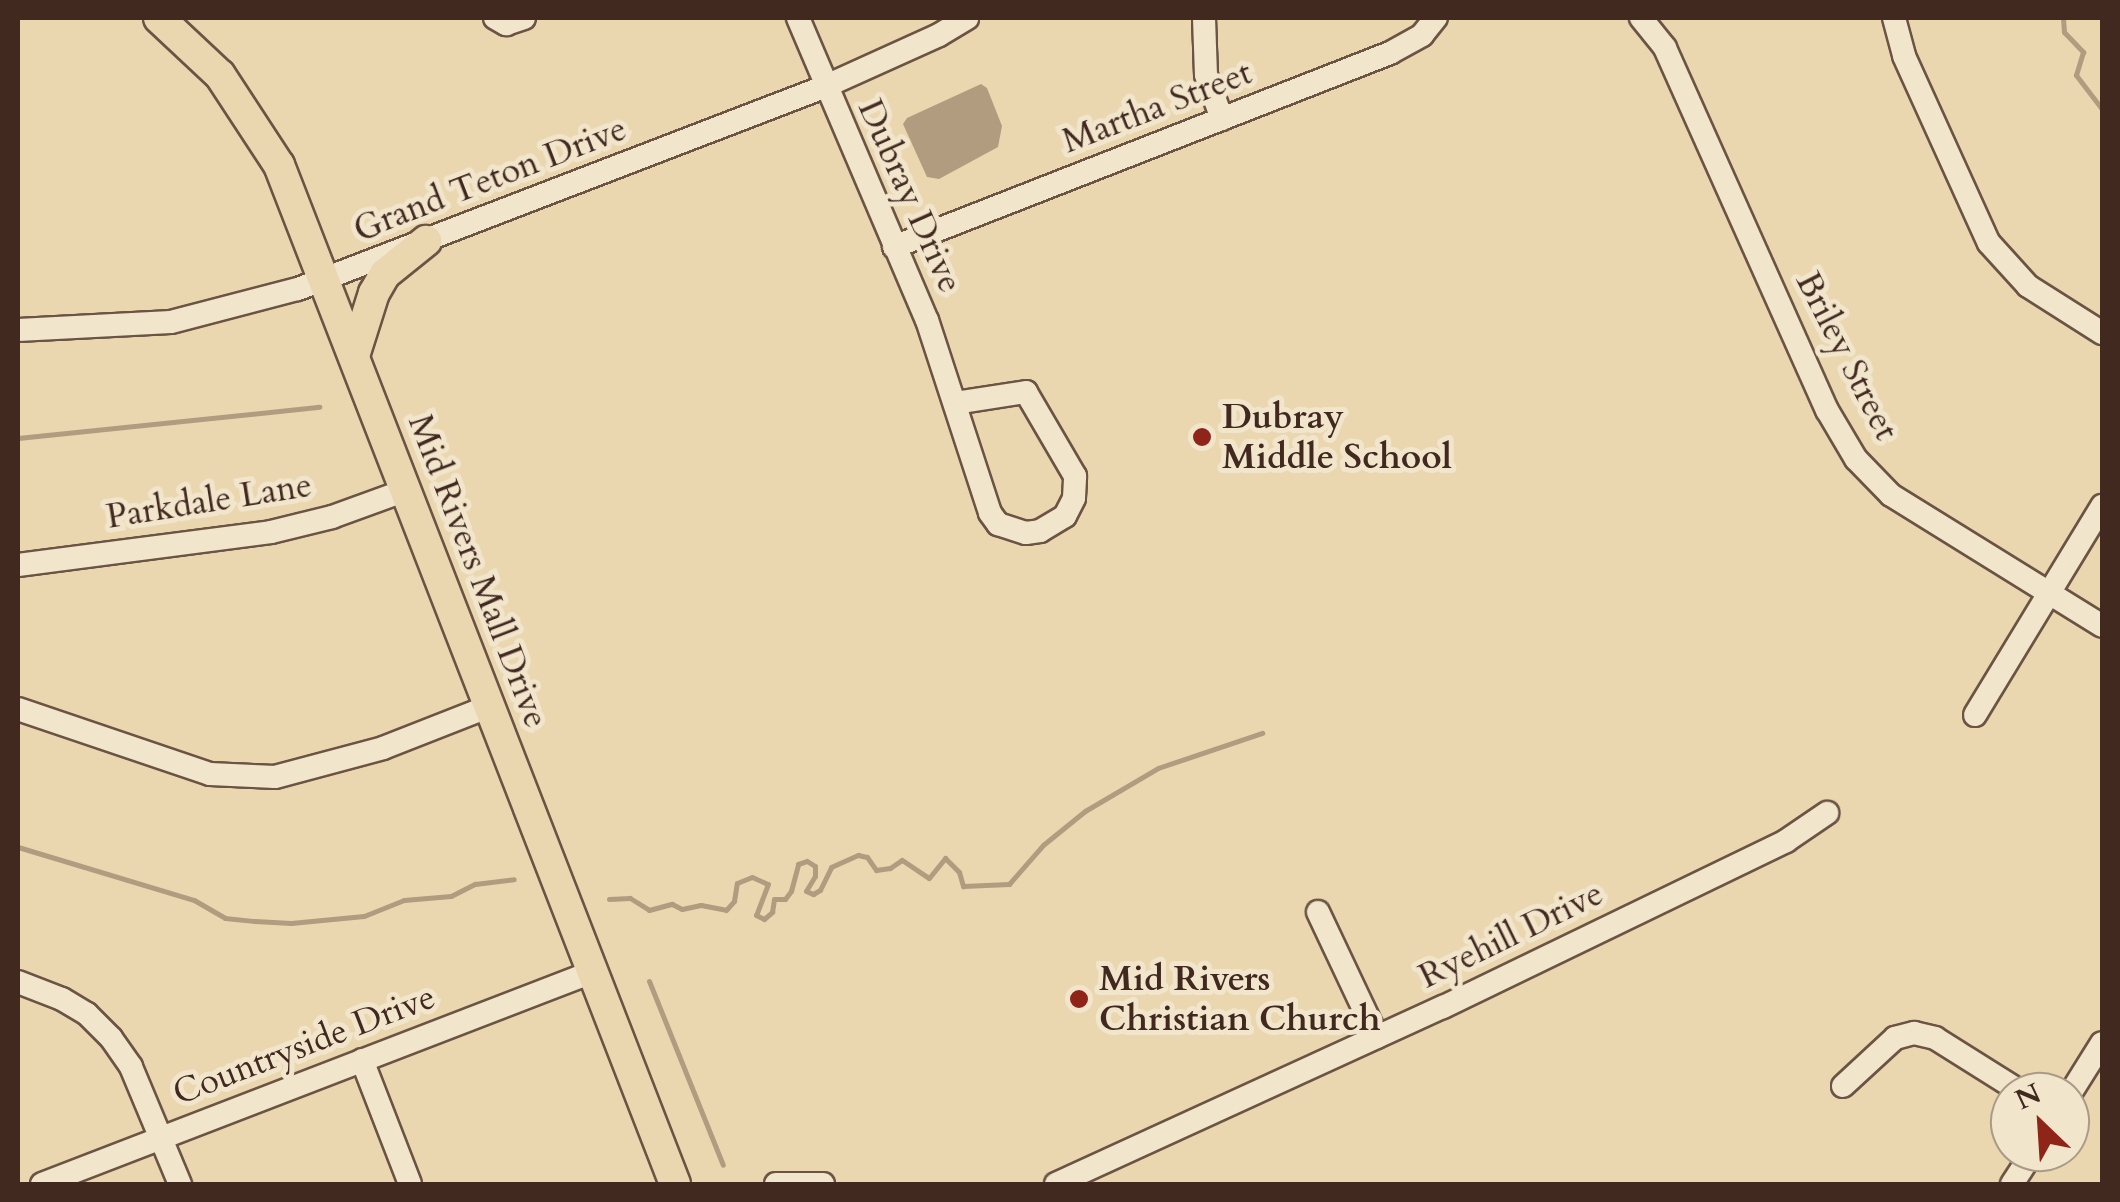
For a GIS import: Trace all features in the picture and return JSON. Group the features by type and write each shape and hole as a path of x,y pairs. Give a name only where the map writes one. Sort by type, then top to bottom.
{"main road":[{"name":"Mid Rivers Mall Drive","path":"159,18 220,76 264,138 325,280 674,1184"},
{"path":"354,356 380,283 426,241"}],"street":[{"path":"495,18 506,24 524,18"},
{"name":"Dubray Drive","path":"798,18 824,87 911,280 956,403 990,513 1011,530 1040,532 1069,509 1075,476 1026,392 956,403"},
{"name":"Grand Teton Drive","path":"18,330 171,322 325,280 824,87 923,43 968,18"},
{"path":"1204,18 1206,75 1222,119"},
{"name":"Martha Street","path":"894,247 1390,54 1422,35 1436,18"},
{"path":"1894,18 1904,56 1990,242 2028,286 2102,333"},
{"name":"Briley Street","path":"1656,23 1827,410 1856,459 1890,495 2102,626"},
{"name":"Parkdale Lane","path":"18,565 270,532 332,518 406,490"},
{"path":"1974,716 2102,506"},
{"path":"18,709 210,774 275,777 383,748 490,706"},
{"name":"Ryehill Drive","path":"1056,1184 1377,1038 1786,842 1826,813"},
{"path":"1318,912 1377,1038"},
{"name":"Countryside Drive","path":"42,1184 592,972"},
{"path":"18,982 75,1006 111,1038 132,1067 180,1184"},
{"path":"1843,1086 1895,1038 1914,1033 1935,1038 1990,1073"},
{"path":"2084,1072 2102,1043"},
{"path":"362,1060 410,1184"},
{"path":"776,1184 823,1184"}],"shaded area":[{"path":"981,84 987,88 1002,126 998,147 939,179 927,177 903,124 907,118"}],"waterway":[{"path":"2063,18 2064,32 2083,52 2076,75 2102,109"},
{"path":"18,438 319,407"},
{"path":"609,899 630,898 649,910 672,904 682,909 701,905 726,910 734,901 737,883 752,877 768,884 756,915 764,919 772,912 774,899 785,899 791,891 798,864 807,861 815,866 815,876 806,891 813,894 820,890 831,867 858,855 867,857 876,870 890,868 902,860 929,878 945,858 959,872 963,886 1009,884 1043,845 1085,811 1158,768 1262,733"},
{"path":"18,847 194,900 225,918 255,921 291,923 364,916 404,900 451,896 475,884 514,879"},
{"path":"649,981 723,1165"}],"place":[{"name":"Dubray Middle School","path":"1202,437"},
{"name":"Mid Rivers Christian Church","path":"1079,999"}]}
